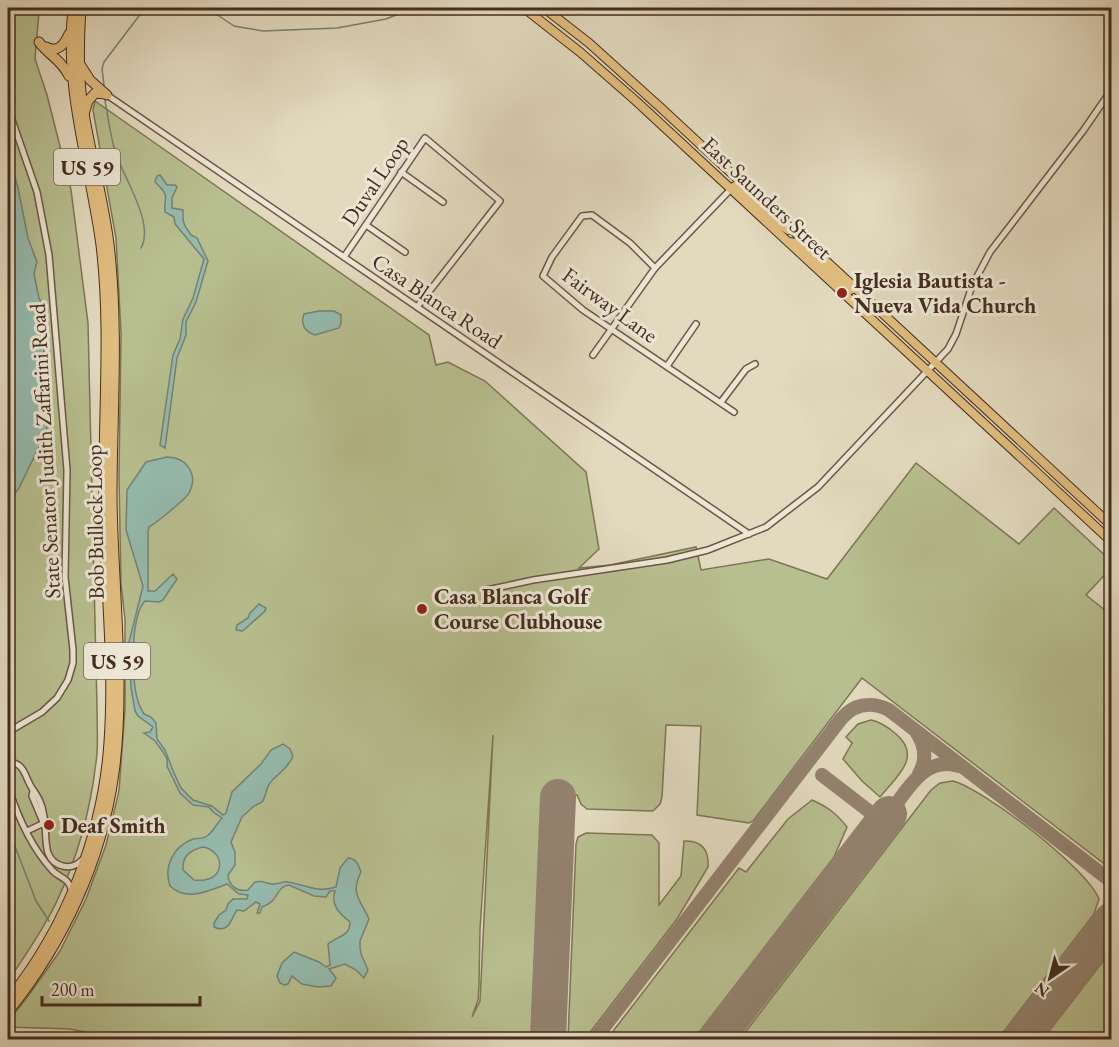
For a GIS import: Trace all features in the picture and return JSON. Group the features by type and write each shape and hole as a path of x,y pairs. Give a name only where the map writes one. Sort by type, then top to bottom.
{"highway":[{"name":"Bob Bullock Loop","path":"8,1000 39,955 72,892 85,857 105,780 110,722 104,500 106,306 100,244 71,81 73,8"},
{"name":"Bob Bullock Loop","path":"8,1012 35,977 54,946 88,875 107,811 116,753 118,695 112,501 113,283 103,205 84,114 79,62 81,8"},
{"name":"US 59","path":"79,45 86,8"},
{"path":"71,28 64,43 56,50 39,42 47,52 61,62 71,81"},
{"path":"79,62 90,80 107,95"},
{"path":"84,114 88,101 94,93 107,95"}],"main road":[{"name":"East Saunders Street","path":"525,8 612,79 1112,542"},
{"name":"East Saunders Street","path":"544,8 620,70 1112,526"},
{"path":"731,189 737,187 780,226 798,234"},
{"path":"788,242 796,243 847,288 850,290 855,288"}],"street":[{"path":"487,590 532,580 667,560 708,550 766,527 818,487 952,344 972,286 990,252 1083,131 1112,89"},
{"name":"Casa Blanca Road","path":"107,95 749,534"},
{"name":"State Senator Judith Zaffarini Road","path":"8,108 34,181 49,255 67,484 65,577 74,650 69,680 57,698 42,712 8,732"},
{"name":"Duval Loop","path":"344,257 424,138 500,201 417,307"},
{"path":"402,172 443,202"},
{"path":"592,355 655,268 731,189"},
{"name":"Fairway Lane","path":"655,268 630,243 592,215 582,216 552,257 543,276 583,310 612,327 734,412"},
{"path":"366,225 405,252"},
{"path":"667,366 696,324"},
{"path":"721,402 746,369 755,364"},
{"path":"8,762 24,770 44,824 47,850 53,860 62,866 71,868 78,865 85,857"},
{"path":"8,786 18,816 27,831 51,869 69,882 72,892"},
{"path":"27,831 44,824"}],"green space":[{"path":"8,8 34,8 39,12 35,59 47,95 71,190 88,323 97,753 92,791 83,830 64,885 34,943 8,981"},
{"path":"95,101 429,335 436,365 448,362 485,381 586,472 599,549 579,568 610,565 696,547 701,570 769,559 827,579 916,463 1019,544 1054,508 1111,561 1111,568 1086,595 1111,615 1111,869 862,678 753,821 749,823 697,815 701,726 666,725 662,797 660,804 653,811 587,809 581,804 577,795 542,794 531,1039 319,1040 321,1037 158,1040 103,1036 70,1029 8,1027 8,1021 60,951 86,899 106,845 119,791 125,709 125,619 121,584 119,477 121,333 116,238 93,110","holes":["493,735 480,1001 472,1017 478,1000 480,929"]},
{"path":"871,720 893,731 904,742 907,751 904,767 880,797 843,759 852,743 846,737 858,724"},
{"path":"953,781 988,799 1034,832 1076,869 1091,885 1099,899 1094,914 998,1039 740,1039 931,790 940,783"},
{"path":"812,800 832,811 847,827 834,857 694,1039 607,1039 739,868 746,872 788,819"},
{"path":"586,833 652,835 659,843 659,905 681,876 684,841 695,842 703,847 706,851 708,867 677,919 585,1039 568,1039 576,844 578,837"},
{"path":"1111,951 1111,1039 1043,1039"}],"water":[{"path":"8,151 28,238 37,262 34,274 43,307 44,363 49,413 46,432 19,488 8,502"},
{"path":"160,175 167,185 177,187 172,198 172,208 183,210 185,226 191,235 197,238 208,261 196,302 186,322 186,335 177,358 165,448 160,445 173,355 204,259 175,224 174,217 165,212 165,194 155,182 157,176"},
{"path":"334,311 341,315 339,328 315,335 308,332 303,324 304,314"},
{"path":"167,457 180,460 189,468 192,486 187,496 149,527 148,591 155,591 173,574 177,579 163,600 145,601 140,609 133,650 134,679 139,705 144,714 156,723 157,739 165,750 181,788 193,800 212,806 223,815 226,813 232,792 261,764 271,750 283,744 290,749 293,756 291,761 270,783 262,802 242,817 231,842 235,852 235,865 228,875 229,879 232,885 240,890 248,890 255,882 260,881 274,884 286,882 317,889 329,889 336,887 340,868 348,858 353,859 361,872 356,891 369,919 360,941 361,954 368,970 364,978 345,964 329,969 336,978 331,986 318,987 302,984 292,976 288,984 284,985 280,983 277,976 282,963 294,952 326,967 330,965 328,944 348,931 350,922 335,905 335,891 330,891 326,897 314,896 289,885 285,886 272,901 262,907 260,913 257,913 260,904 256,902 244,911 237,910 229,924 219,929 214,927 214,923 226,910 228,904 233,899 247,899 248,895 239,894 227,884 198,894 183,893 170,886 169,864 180,846 193,839 207,836 222,818 209,807 193,805 180,793 163,752 155,741 144,733 150,732 153,727 135,711 131,688 129,642 143,586 126,530 127,490 146,462","holes":["198,848 211,850 219,860 220,866 217,872 213,877 205,880 194,880 183,870 185,857"]},
{"path":"259,604 266,608 265,611 242,631 236,630 237,625 248,618"}],"waterway":[{"path":"104,85 102,69 104,62 145,8"},
{"path":"207,8 234,26 263,31 337,28 386,19 414,8"},
{"path":"105,100 115,151 141,213 144,226 141,248"},
{"path":"8,828 36,901 49,921"}],"taxiway":[{"path":"594,1040 841,719 857,707 869,705 889,710 1112,882"},
{"path":"917,733 924,754 919,774"},
{"path":"889,814 910,786 926,770 947,764 959,766"},
{"path":"822,775 883,822"}],"runway":[{"path":"548,1040 558,797"},
{"path":"715,1040 889,814"},
{"path":"1020,1040 1112,920"}],"place":[{"name":"Iglesia Bautista - Nueva Vida Church","path":"842,293"},
{"name":"Casa Blanca Golf Course Clubhouse","path":"422,609"},
{"name":"Deaf Smith","path":"49,825"}]}
